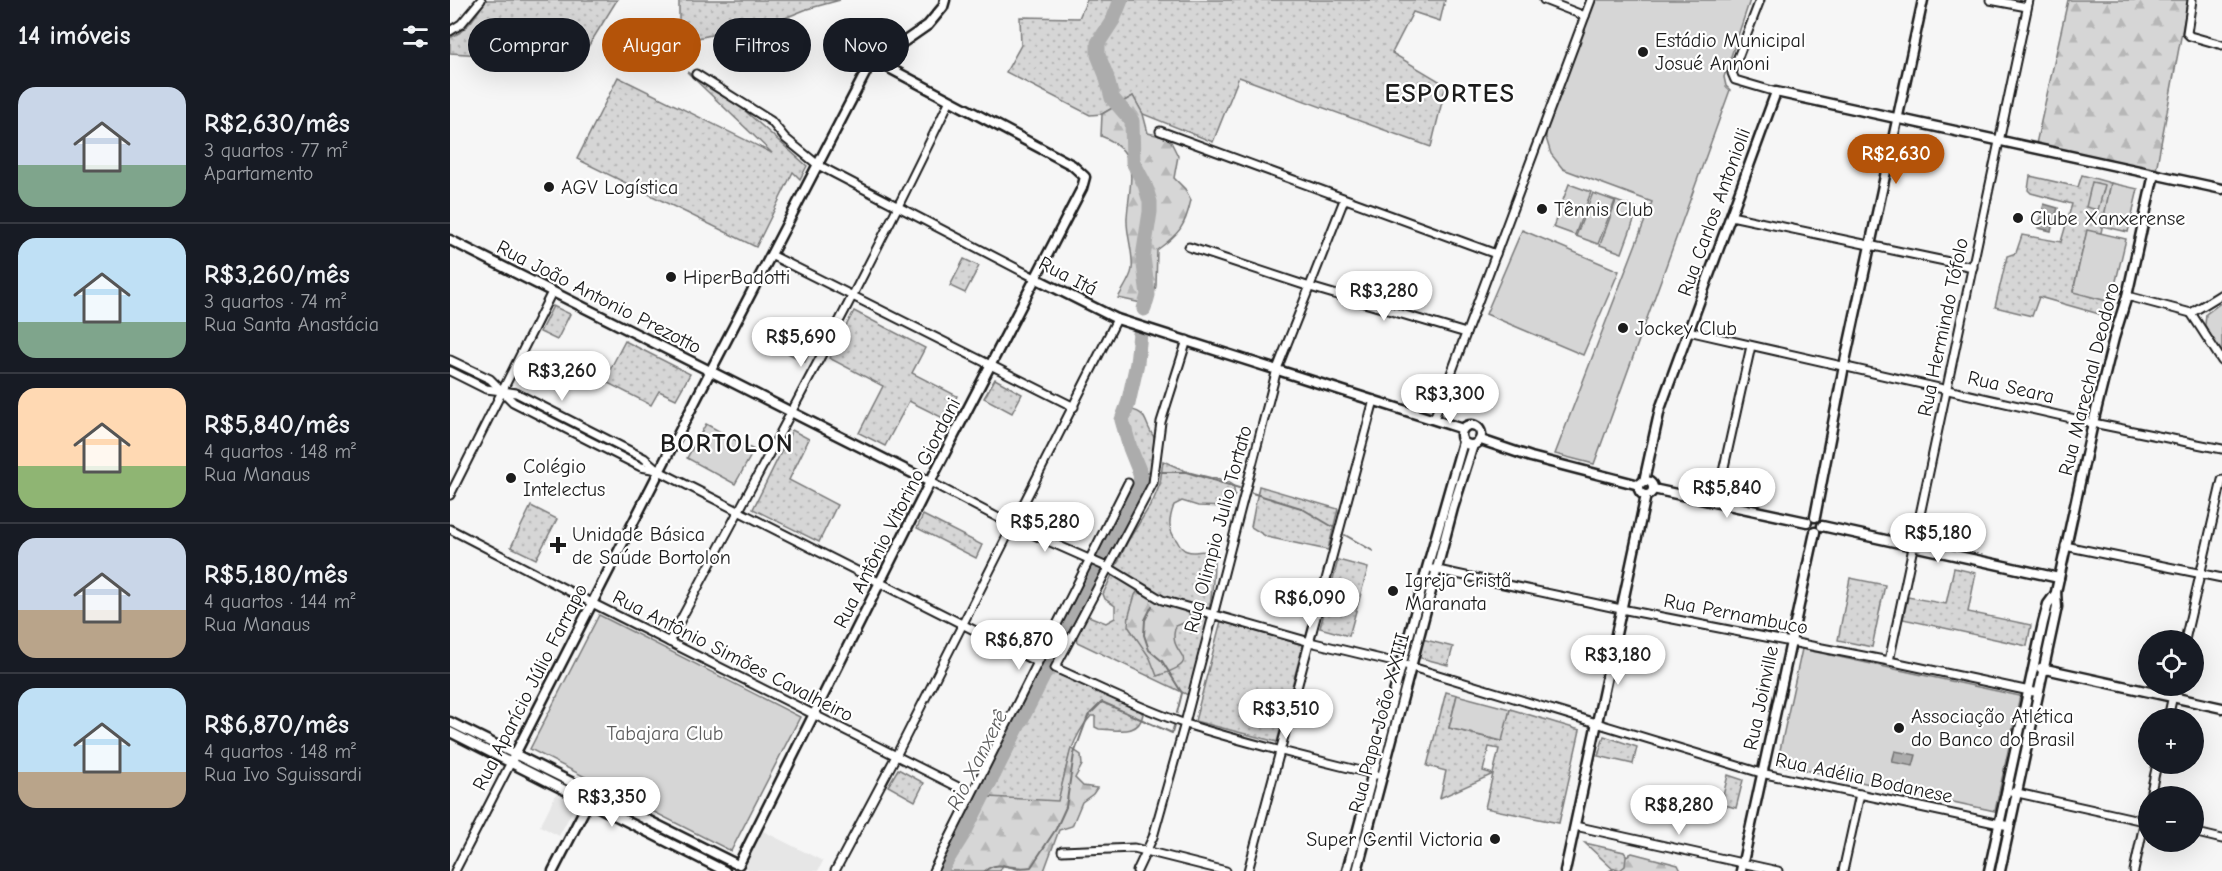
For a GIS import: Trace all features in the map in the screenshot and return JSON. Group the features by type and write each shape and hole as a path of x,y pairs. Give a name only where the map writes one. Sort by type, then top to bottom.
{"street":[{"path":"450,31 461,24 481,0"},
{"name":"Rua Aparício Júlio Farrapo","path":"909,39 928,25 943,7 945,0"},
{"path":"1544,0 1585,16"},
{"path":"1434,419 1592,0"},
{"path":"1760,0 1732,77 1735,80 1776,92 1897,120 2222,189"},
{"path":"1923,0 1808,529 1913,545 2059,578"},
{"path":"1990,0 2028,3"},
{"path":"2192,0 2186,28 2190,36 2222,45"},
{"name":"Rua Hermindo Tófolo","path":"1889,661 2028,3"},
{"name":"Rua Aparício Júlio Farrapo","path":"454,871 866,72"},
{"path":"669,642 793,413 900,206 949,102 896,72"},
{"name":"Rua Itá","path":"696,74 771,121 785,138 818,165 1117,319 1463,429"},
{"name":"Rua Carlos Antoniolli","path":"1641,483 1660,409 1776,92"},
{"name":"Rua Antônio Vitorino Giordani","path":"737,869 930,482 1082,188 1085,177 1072,165 949,102"},
{"path":"1160,131 1496,254"},
{"name":"Rua Marechal Deodoro","path":"2000,871 2054,625 2057,607 2056,592 2092,423 2127,296 2154,174"},
{"name":"Rua Olimpio Julio Tortato","path":"1137,871 1153,837 1278,369 1344,200"},
{"path":"1731,216 1973,267"},
{"name":"Rua João Antonio Prezotto","path":"450,240 1012,525 1105,567 1162,600 1213,615"},
{"path":"1189,247 1310,287 1466,333"},
{"path":"771,255 1074,407"},
{"path":"450,495 552,292"},
{"path":"2191,313 2222,294"},
{"path":"2127,296 2191,313 2222,361"},
{"path":"835,871 896,756 1117,319"},
{"name":"Rua Seara","path":"1688,331 2092,423 2222,449"},
{"path":"1187,340 1161,422 1153,483 1105,567 1055,668 1148,710 1185,723 1281,752 1382,776"},
{"path":"1716,503 1751,346"},
{"path":"450,360 490,379 513,402 641,467 659,471"},
{"path":"460,376 465,367"},
{"path":"450,371 486,389 516,393 549,409 644,458 659,471 1037,662"},
{"path":"1248,871 1374,400"},
{"path":"544,418 549,409"},
{"path":"1469,425 1475,426 1480,430 1481,440 1473,445 1463,442 1461,435 1463,429 1469,425"},
{"path":"579,436 584,427"},
{"path":"1481,440 1531,457 1641,483 1640,492 1819,519 1818,529"},
{"name":"Rua Papa João XXIII","path":"1347,871 1372,774 1412,667 1437,569 1463,442"},
{"path":"612,452 616,444"},
{"name":"Rua Papa João XXIII","path":"1357,871 1382,776 1402,664 1417,604 1427,568 1473,445"},
{"path":"2187,630 2222,480"},
{"path":"933,871 1128,483"},
{"path":"1565,871 1621,609 1650,492"},
{"name":"Rua Antônio Simões Cavalheiro","path":"450,529 970,794"},
{"name":"Rua Joinville","path":"1742,867 1761,773 1818,529"},
{"path":"2065,546 2222,578"},
{"name":"Rua Pernambuco","path":"1427,568 1621,609 1791,640 2039,693"},
{"name":"Rua Marechal Deodoro","path":"1989,871 2043,623 2048,604 2056,592"},
{"path":"1417,604 1428,607"},
{"name":"Rua Adélia Bodanese","path":"1213,615 1402,664 1761,773 2009,826"},
{"path":"2043,623 2054,625"},
{"path":"2034,666 2222,708"},
{"path":"2170,708 2172,697"},
{"path":"453,729 513,758 552,772 639,828 685,851 737,869"},
{"path":"2018,738 2028,740"},
{"path":"513,758 548,781 644,819 737,869"},
{"path":"548,781 552,772"},
{"path":"2007,791 2138,820"},
{"path":"1843,871 1860,794"},
{"path":"553,871 590,797"},
{"path":"1365,803 1375,805"},
{"path":"639,828 644,819"},
{"path":"1575,826 1742,867 1778,871"},
{"path":"2204,835 2222,839"},
{"path":"685,851 690,842"},
{"path":"1062,851 1134,848 1226,871"},
{"path":"2134,871 2139,852"}],"shaded area":[{"path":"2044,204 2058,208 2051,231 2038,228"},
{"path":"1895,751 1916,755 1913,766 1892,762"},
{"path":"556,794 576,804 559,836 540,826"},
{"path":"761,830 823,861 818,871 752,871 742,866"}],"green space":[{"path":"486,0 617,0 606,18 602,18 602,24 590,44 590,18 475,17"},
{"path":"679,0 840,0 785,18 713,18 713,35 701,37 701,18 679,18"},
{"path":"1087,0 1445,0 1440,21 1413,12 1392,53 1446,85 1431,147 1239,77 1213,142 1143,114 1133,96 1102,114 1090,115 1006,72 1021,45 1020,17 1079,18"},
{"path":"1595,0 1750,0 1724,77 1726,86 1730,90 1594,464 1555,454 1652,202 1563,169 1551,154 1546,138 1555,104"},
{"path":"2068,0 2188,0 2156,170 2036,144"},
{"path":"468,25 468,54 450,53 450,38"},
{"path":"687,72 734,101 807,166 800,179 793,172 756,247 577,159 618,77 772,153"},
{"path":"1133,96 1143,114 1148,133 1169,138 1178,156 1174,178 1185,189 1191,200 1180,229 1157,250 1156,286 1151,305 1118,298 1132,269 1127,224 1130,170 1123,151 1101,136 1102,114"},
{"path":"2082,175 2111,183 2101,233 2087,231 2073,291 2111,302 2113,310 2110,317 2039,297 2032,316 1995,307 2007,256 2016,253 2022,235 2061,242 2072,204 2031,193 2028,190 2030,176 2078,187"},
{"path":"2092,182 2105,185 2098,210 2086,207"},
{"path":"2111,183 2138,189 2128,232 2102,226"},
{"path":"1569,184 1591,192 1575,235 1553,227"},
{"path":"1593,193 1615,201 1598,244 1576,236"},
{"path":"1616,201 1638,209 1622,253 1600,245"},
{"path":"1522,230 1619,271 1583,355 1486,314"},
{"path":"2087,230 2126,239 2111,302 2073,292"},
{"path":"964,259 979,266 965,293 950,286"},
{"path":"2222,302 2222,356 2205,325 2206,314"},
{"path":"553,306 570,314 557,340 540,332"},
{"path":"854,311 925,348 912,373 957,396 945,419 909,401 885,446 859,433 883,386 829,358"},
{"path":"783,330 814,345 805,362 774,346"},
{"path":"625,341 690,374 676,399 659,391 651,405 604,381"},
{"path":"995,379 1022,394 1012,413 984,398"},
{"path":"1131,410 1143,416 1154,437 1152,480 1149,481 1127,428 1126,417"},
{"path":"706,424 754,450 735,484 687,458"},
{"path":"792,430 809,439 789,480 837,505 819,542 753,509"},
{"path":"1163,461 1188,472 1228,482 1233,485 1235,495 1226,507 1198,506 1182,501 1174,505 1171,515 1172,532 1182,548 1190,552 1205,552 1214,555 1209,608 1188,695 1077,642 1075,635 1086,615 1106,623 1115,618 1115,606 1105,599 1103,594 1128,541 1153,501 1160,484"},
{"path":"1259,486 1338,509 1328,550 1267,537 1251,527"},
{"path":"531,506 557,519 536,559 511,547"},
{"path":"923,515 982,545 976,558 917,528"},
{"path":"1338,560 1368,568 1349,636 1320,628"},
{"path":"1954,568 1976,573 1968,612 2031,625 2027,646 1903,619 1908,597 1946,604"},
{"path":"1850,578 1885,585 1872,647 1838,640"},
{"path":"1137,592 1184,610 1189,614 1191,620 1176,626 1174,636 1184,660 1181,665 1157,676 1150,658 1128,626 1129,615"},
{"name":"Tabajara Club","path":"599,615 800,717 731,851 530,749"},
{"path":"1221,621 1303,645 1277,742 1195,721"},
{"path":"1422,639 1453,647 1448,665 1417,657"},
{"name":"Associação Atlética do Banco do Brasil","path":"1802,649 2020,696 1995,811 1777,764"},
{"path":"1049,671 1140,711 1143,714 1141,721 1132,729 1099,729 1095,727 1095,716 1091,716 1073,746 1058,804 989,797"},
{"path":"1446,692 1457,695 1449,728 1501,741 1510,709 1580,730 1559,823 1485,808 1493,774 1440,798 1446,771 1427,766","holes":["1489,747 1499,749 1493,774 1483,771"]},
{"path":"1457,695 1510,709 1502,741 1449,728"},
{"path":"1604,736 1637,747 1633,764 1598,756"},
{"path":"1071,748 1081,755 1082,765 1075,778 1083,786 1097,788 1082,802 1072,826 1059,830 1044,871 1024,871 1003,865 1000,871 948,871 989,797 1058,801"},
{"path":"898,769 924,783 915,801 888,786"},
{"path":"1728,775 1743,780 1736,808 1721,804"},
{"path":"1585,843 1624,852 1629,859 1653,863 1615,871"},
{"path":"1632,853 1678,865 1681,871 1609,871 1615,868 1620,870 1625,866 1626,856"}],"waterway":[{"name":"Rio Xanxerê","path":"1121,0 1113,20 1098,43 1098,55 1112,98 1132,121 1133,162 1145,185 1150,202 1143,257 1148,295 1144,309"},
{"name":"Rio Xanxerê","path":"940,871 965,831 1129,503 1141,484 1140,473 1122,420 1137,363 1140,333"},
{"path":"1140,473 1148,472"},
{"path":"1161,472 1186,472 1239,488"},
{"path":"1252,493 1301,508 1333,527"},
{"path":"1345,535 1373,551"},
{"path":"1152,606 1145,620 1144,635 1149,650 1162,661 1182,693 1177,713"},
{"path":"985,871 995,866 1031,867 1056,829 1066,807 1074,754 1088,716 1102,702 1172,733 1174,726"}],"place":[{"name":"Estádio Municipal Josué Annoni","path":"1643,52"},
{"name":"AGV Logística","path":"549,187"},
{"name":"Tênnis Club","path":"1542,209"},
{"name":"Clube Xanxerense","path":"2018,218"},
{"name":"HiperBadotti","path":"671,277"},
{"name":"Jockey Club","path":"1623,328"},
{"name":"Colégio Intelectus","path":"511,478"},
{"name":"Unidade Básica de Saúde Bortolon","path":"558,545"},
{"name":"Igreja Cristã Maranata","path":"1393,591"},
{"name":"Associação Atlética do Banco do Brasil","path":"1899,728"},
{"name":"Super Gentil Victoria","path":"1495,839"}],"district":[{"name":"ESPORTES","path":"1450,94"},
{"name":"BORTOLON","path":"727,444"}]}
